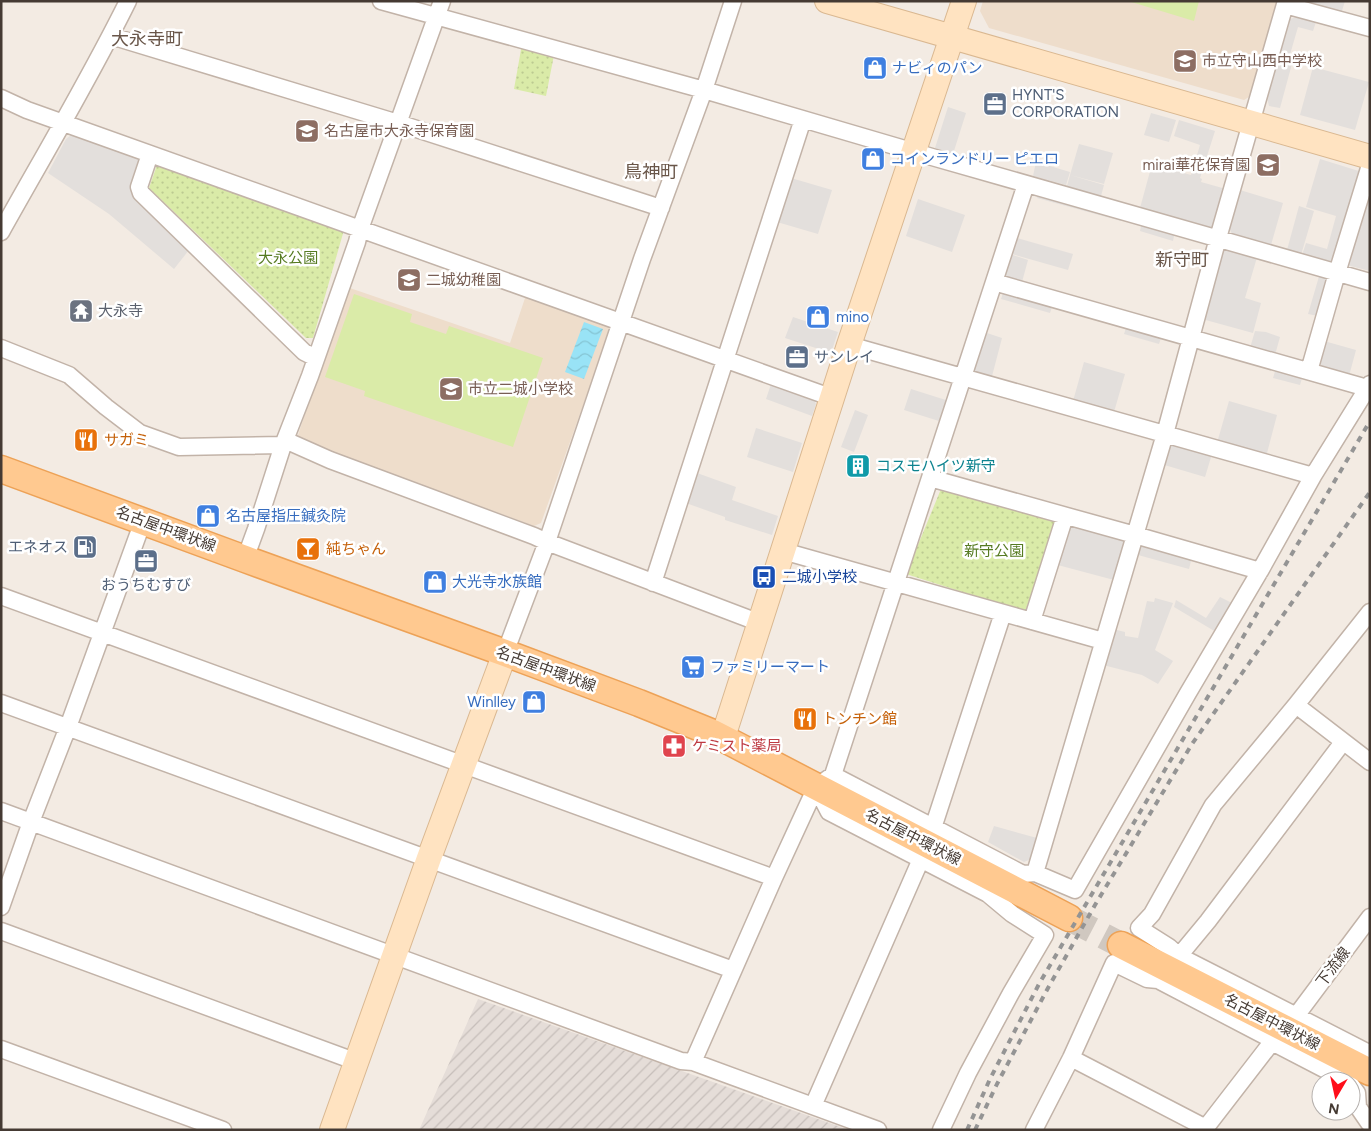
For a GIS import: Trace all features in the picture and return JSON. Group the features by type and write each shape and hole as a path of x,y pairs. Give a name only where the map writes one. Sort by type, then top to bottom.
{"main road":[{"name":"名古屋中環状線","path":"1,469 505,653 639,703 723,737 825,781 1069,918"},
{"name":"名古屋中環状線","path":"1121,945 1370,1072"}],"street":[{"path":"1,232 64,122 128,1"},
{"path":"381,1 439,9 914,152 1370,282"},
{"path":"332,1130 463,765 547,542 621,322 734,1"},
{"path":"827,1 1370,157"},
{"path":"723,737 849,345 964,1"},
{"path":"1034,873 1165,434 1218,238 1286,3 1370,28"},
{"path":"245,559 284,442 316,358 439,9"},
{"path":"110,36 398,123 661,208"},
{"path":"1,98 27,110 833,398"},
{"path":"653,583 803,119"},
{"path":"150,154 139,187 140,193 304,352 316,358"},
{"path":"1309,371 1370,164"},
{"path":"693,1062 774,878 825,781 896,582 1026,184"},
{"path":"825,781 933,828 1023,874 1034,873 1075,890 1313,476 1368,386 994,282"},
{"path":"849,345 1313,476"},
{"path":"1,348 69,375 140,433 179,447 284,442 760,623"},
{"path":"930,478 1260,571"},
{"path":"1032,621 1065,516"},
{"path":"1,907 143,521"},
{"path":"783,551 1104,641"},
{"path":"1,596 774,878"},
{"path":"1370,612 1213,805 1152,914 1139,928 1169,946 1179,956 1370,1052"},
{"path":"933,828 1003,613"},
{"path":"1,703 733,970"},
{"path":"1296,705 1370,762"},
{"path":"1179,956 1208,921 1343,742"},
{"path":"825,781 829,812 988,894 1012,914 1045,935 1010,993 941,1130"},
{"path":"1,811 681,1061 693,1062 878,1130"},
{"path":"813,1106 921,859"},
{"name":"下流線","path":"1296,1016 1369,921"},
{"path":"1,931 357,1062"},
{"path":"1034,1130 1071,1058 1114,963 1147,979 1158,980 1328,1071"},
{"path":"1071,1058 1205,1129 1272,1042"},
{"path":"1,1049 223,1130"},
{"path":"1361,1113 1367,1125"}],"shaded area":[{"name":"市立守山西中学校","path":"983,1 1281,1 1254,94 1244,100 989,28 980,11"},
{"path":"1297,1 1345,1 1341,14"},
{"path":"1298,17 1316,22 1313,31 1298,27 1289,58 1279,56 1289,19"},
{"path":"1278,57 1293,60 1280,108 1269,106 1267,98"},
{"path":"1313,67 1369,82 1355,130 1300,115"},
{"path":"948,107 966,113 953,154 935,148"},
{"path":"1151,113 1176,120 1169,142 1144,135"},
{"path":"1179,120 1215,131 1200,178 1202,179 1201,182 1226,189 1216,225 1209,229 1140,208 1152,164 1191,175 1200,145 1174,136"},
{"path":"71,135 139,158 142,162 131,193 189,250 174,269 109,214 48,173 66,139"},
{"path":"1079,144 1113,153 1104,184 1070,175"},
{"path":"1320,159 1362,172 1337,257 1330,263 1302,255 1306,243 1327,249 1336,216 1306,207"},
{"path":"1036,162 1070,172 1066,185 1033,176"},
{"path":"1070,175 1104,185 1101,196 1067,186"},
{"path":"791,178 832,190 818,234 777,222"},
{"path":"1370,182 1370,271 1343,264"},
{"path":"1240,190 1283,203 1271,245 1232,234 1229,228"},
{"path":"1039,191 1123,214 1121,221 1037,198"},
{"path":"918,199 965,215 952,252 906,236"},
{"path":"1299,206 1314,211 1301,255 1287,250"},
{"path":"1142,222 1175,231 1173,241 1140,231"},
{"path":"1017,238 1073,254 1068,270 1012,254"},
{"path":"1222,247 1258,254 1245,298 1261,303 1253,333 1202,319"},
{"path":"1010,254 1028,260 1022,282 1007,278 1004,273"},
{"path":"1320,273 1326,275 1329,280 1318,316 1308,314"},
{"name":"市立二城小学校","path":"347,287 510,343 526,295 608,325 610,330 541,523 534,526 301,441 298,435"},
{"path":"1004,290 1053,304 1050,313 1001,299"},
{"path":"793,317 838,332 831,353 785,338"},
{"path":"1127,325 1162,335 1159,344 1124,334"},
{"path":"1255,331 1266,332 1280,337 1275,355 1250,348"},
{"path":"984,332 1002,338 991,380 975,375 972,368"},
{"path":"1324,341 1356,350 1349,376 1325,370 1318,362"},
{"path":"1084,362 1125,374 1114,412 1073,401"},
{"path":"1276,368 1303,375 1300,385 1273,378"},
{"path":"772,381 812,396 816,404 812,416 766,399"},
{"path":"911,389 949,401 942,422 904,410"},
{"path":"1229,401 1277,415 1266,457 1217,443"},
{"path":"855,410 868,415 854,452 841,447"},
{"path":"756,428 802,443 793,472 747,457"},
{"path":"1174,442 1212,454 1205,477 1161,464 1166,445"},
{"path":"697,473 736,487 732,500 778,516 772,535 725,520 725,517 686,503"},
{"path":"1073,521 1122,535 1125,541 1114,580 1054,564 1060,542"},
{"path":"1140,542 1192,557 1189,569 1138,555"},
{"path":"1220,597 1234,604 1216,632 1174,607 1176,600 1206,618"},
{"path":"1155,598 1173,603 1155,650 1173,661 1158,684 1142,675 1103,665 1113,629 1125,632 1125,636 1138,638 1147,601 1154,602"},
{"path":"994,826 1037,838 1031,859 1024,862 988,842"},
{"path":"478,999 849,1130 419,1130"}],"green space":[{"path":"1128,1 1199,1 1194,21"},
{"path":"522,44 554,55 546,96 514,89"},
{"name":"大永公園","path":"157,165 344,230 313,338 306,338 149,188"},
{"path":"354,294 412,314 410,322 446,334 449,326 543,358 513,447 364,396 365,391 325,377"},
{"name":"新守公園","path":"941,489 1057,519 1025,612 906,574"}],"water":[{"path":"584,322 603,329 584,379 565,372"}],"tunnel":[{"path":"1069,918 1121,945"}],"railway":[{"path":"967,1130 990,1079 1039,984 1370,421"},
{"path":"975,1130 1048,988 1095,905 1192,744 1370,492"}],"place":[{"name":"市立守山西中学校","path":"1185,61"},
{"name":"ナビィのパン","path":"875,68"},
{"name":"HYNT'S CORPORATION","path":"995,104"},
{"name":"名古屋市大永寺保育園","path":"307,131"},
{"name":"コインランドリー ピエロ","path":"873,159"},
{"name":"mirai華花保育園","path":"1268,165"},
{"name":"二城幼稚園","path":"409,280"},
{"name":"大永寺","path":"81,311"},
{"name":"mino","path":"818,317"},
{"name":"サンレイ","path":"797,357"},
{"name":"市立二城小学校","path":"451,389"},
{"name":"サガミ","path":"86,440"},
{"name":"コスモハイツ新守","path":"858,466"},
{"name":"名古屋指圧鍼灸院","path":"208,516"},
{"name":"エネオス","path":"85,547"},
{"name":"純ちゃん","path":"308,549"},
{"name":"おうちむすび","path":"146,561"},
{"name":"二城小学校","path":"764,577"},
{"name":"大光寺水族館","path":"435,582"},
{"name":"ファミリーマート","path":"693,667"},
{"name":"Winlley","path":"534,702"},
{"name":"トンチン館","path":"805,719"},
{"name":"ケミスト薬局","path":"674,746"}],"district":[{"name":"大永寺町","path":"147,39"},
{"name":"鳥神町","path":"651,172"},
{"name":"新守町","path":"1182,260"}]}
